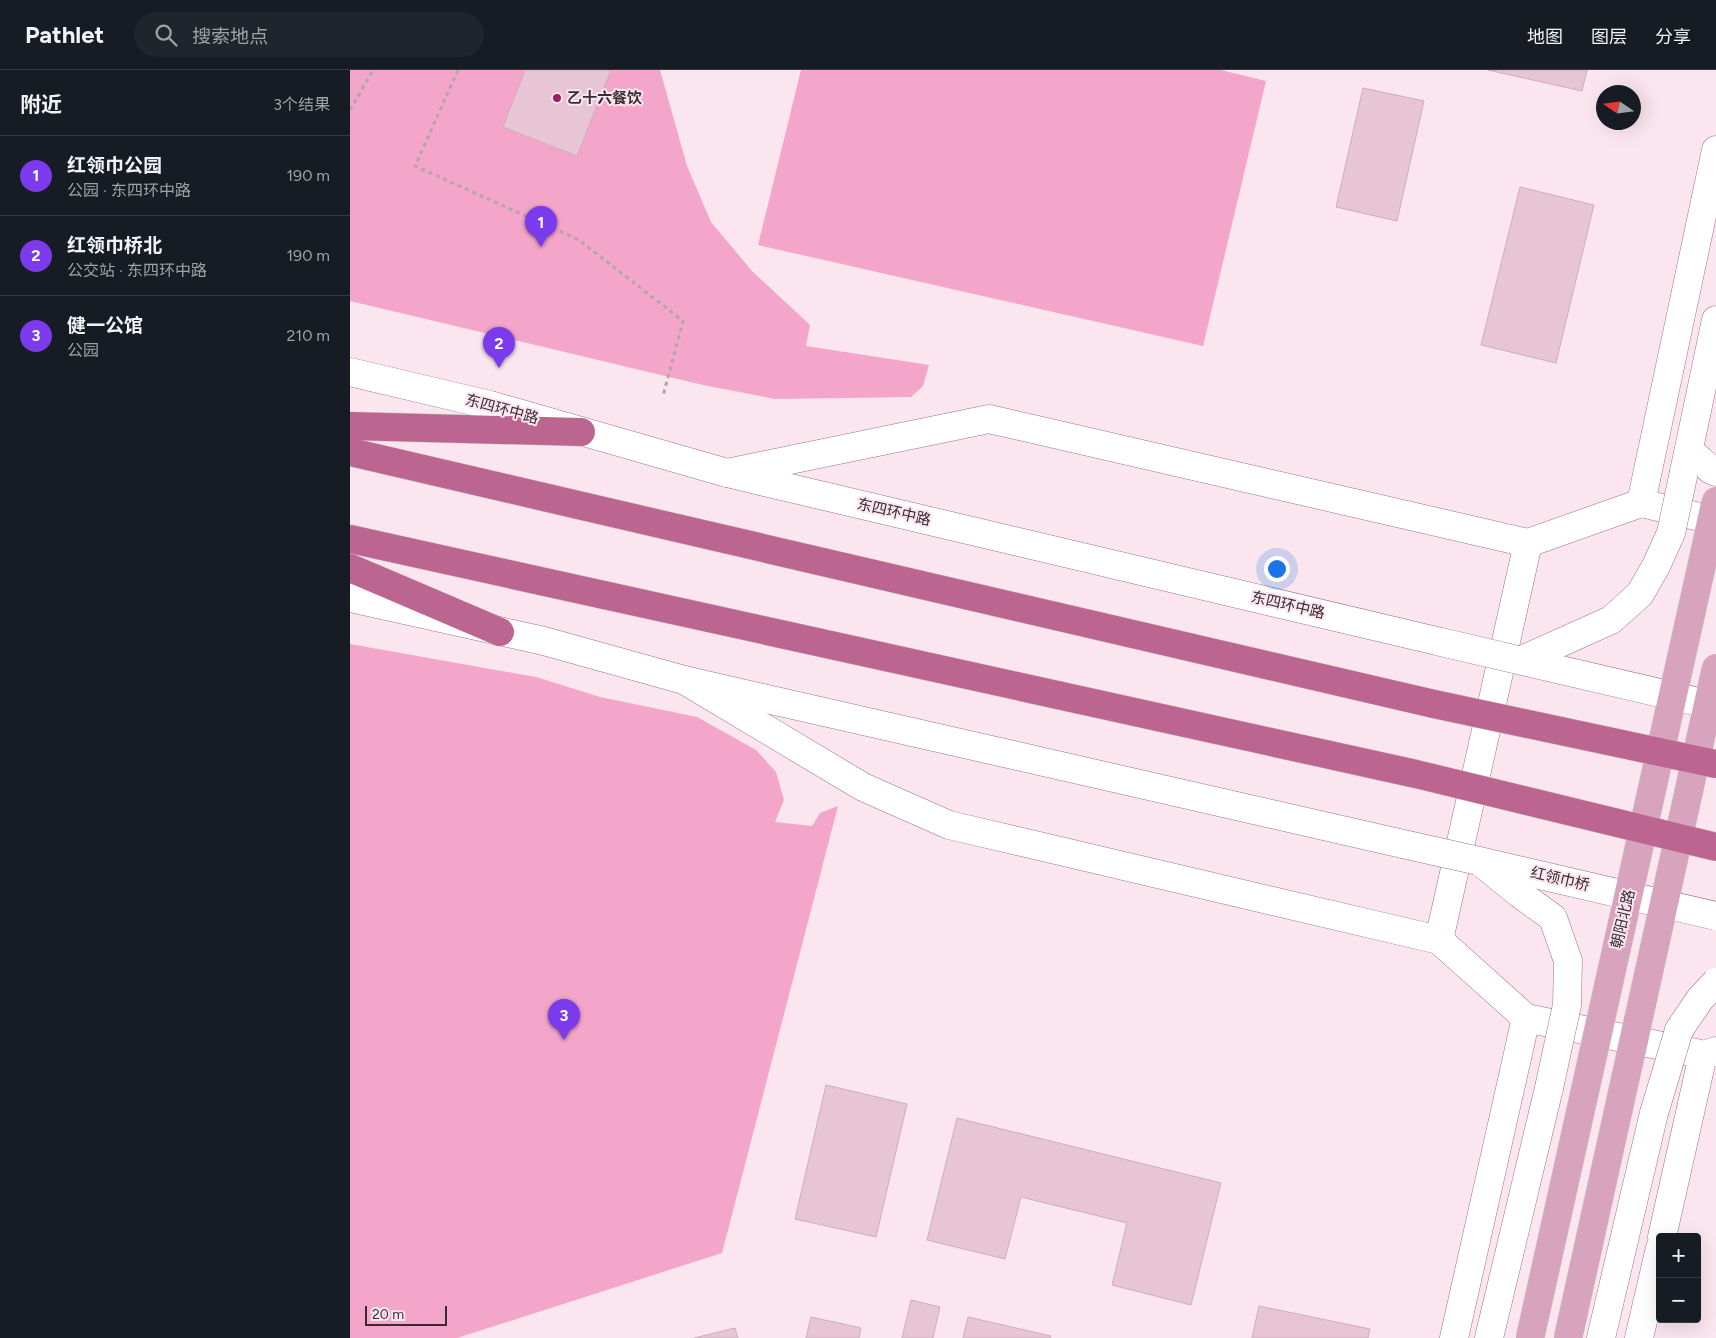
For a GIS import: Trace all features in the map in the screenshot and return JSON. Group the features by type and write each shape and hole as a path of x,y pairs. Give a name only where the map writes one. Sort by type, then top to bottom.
{"highway":[{"path":"350,426 581,432"},
{"path":"350,452 1434,704 1716,764"},
{"path":"350,539 1416,774 1716,847"},
{"path":"350,568 500,632"}],"main road":[{"name":"朝阳北路","path":"1530,1338 1716,501"},
{"path":"1568,1338 1716,668"}],"street":[{"path":"1641,503 1716,150"},
{"path":"1522,660 1611,620 1640,594 1656,566 1671,533 1716,320"},
{"name":"东四环中路","path":"350,372 490,405 726,473 1522,660"},
{"path":"726,473 989,419 1528,543 1641,503 1716,521"},
{"path":"1686,461 1716,472"},
{"path":"1439,940 1528,543"},
{"path":"350,598 544,642 684,680 863,787 949,825 1439,940 1526,1018 1710,1053 1663,1233"},
{"path":"1522,660 1716,706"},
{"name":"红领巾桥","path":"684,680 1716,916"},
{"path":"1479,861 1552,918 1568,961 1567,1005 1489,1338"},
{"path":"1601,1338 1654,1113 1679,1030 1700,999 1716,982"},
{"path":"1454,1338 1526,1018"},
{"path":"1639,1338 1656,1265"}],"path":[{"path":"350,110 373,70"},
{"path":"458,70 416,166 579,240 682,322 663,396"}],"shaded area":[{"path":"350,70 660,70 687,166 711,222 752,271 810,325 806,346 929,365 923,386 911,397 775,399 703,385 350,301"},
{"path":"801,70 1221,70 1266,81 1203,346 758,245"},
{"path":"350,644 536,677 600,697 697,717 756,750 776,772 784,800 775,822 812,826 820,813 838,806 722,1253 457,1338 350,1338"}],"building":[{"name":"乙十六餐饮","path":"525,70 611,70 577,156 503,127"},
{"path":"1488,70 1587,70 1582,91"},
{"path":"1363,88 1424,101 1397,221 1336,207"},
{"path":"1520,187 1594,205 1556,363 1481,345"},
{"path":"826,1085 907,1104 876,1237 795,1219"},
{"path":"957,1118 1221,1183 1191,1305 1112,1285 1127,1223 1021,1197 1005,1259 927,1240"},
{"path":"911,1300 940,1307 933,1338 902,1338"},
{"path":"1259,1306 1370,1329 1368,1338 1252,1338"},
{"path":"811,1317 861,1328 859,1338 806,1338"},
{"path":"968,1317 1051,1336 1050,1338 963,1338"},
{"path":"735,1328 738,1338 694,1338"}],"place":[{"name":"乙十六餐饮","path":"557,98"},
{"name":"红领巾公园","path":"541,247"},
{"name":"红领巾桥北","path":"499,368"},
{"name":"健一公馆","path":"564,1040"}]}
